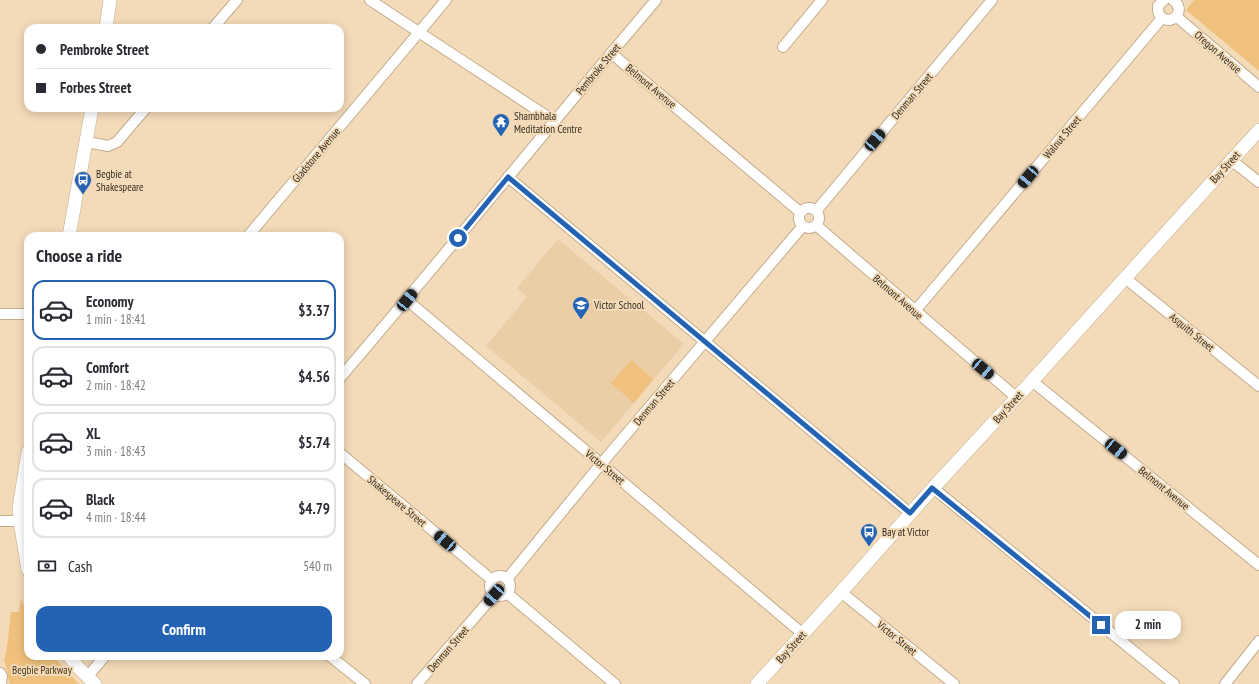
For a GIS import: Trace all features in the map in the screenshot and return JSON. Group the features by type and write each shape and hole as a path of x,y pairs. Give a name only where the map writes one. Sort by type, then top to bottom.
{"main road":[{"path":"107,24 110,0"},
{"path":"72,232 91,112"},
{"name":"Bay Street","path":"757,684 841,592 932,488 1017,398 1259,130"},
{"path":"24,477 19,508 24,547"},
{"path":"73,660 91,680"}],"street":[{"path":"216,24 237,0"},
{"path":"370,0 554,120"},
{"name":"Gladstone Avenue","path":"251,232 446,0"},
{"name":"Pembroke Street","path":"344,373 407,300 554,120 656,0"},
{"path":"783,47 822,0"},
{"name":"Denman Street","path":"817,210 992,0"},
{"path":"1160,1 1158,14 1162,18 1170,20 1177,17 1178,14 1179,7 1175,0"},
{"name":"Oregon Avenue","path":"1177,17 1259,87"},
{"name":"Walnut Street","path":"915,311 1162,18"},
{"name":"Belmont Avenue","path":"611,53 800,212"},
{"path":"87,142 108,146 117,142 143,112"},
{"path":"1231,160 1259,182"},
{"path":"508,177 910,513"},
{"path":"808,207 817,210 820,218 817,226 810,229 802,227 798,219 800,212 808,207"},
{"name":"Belmont Avenue","path":"817,226 1017,398"},
{"name":"Denman Street","path":"507,579 601,464 802,227"},
{"name":"Asquith Street","path":"1125,278 1259,386"},
{"name":"Victor Street","path":"407,300 803,634"},
{"path":"0,314 24,314"},
{"name":"Belmont Avenue","path":"1032,381 1259,565"},
{"name":"Shakespeare Street","path":"344,456 492,580"},
{"path":"932,488 1174,684"},
{"path":"0,521 20,520"},
{"path":"499,576 507,579 510,586 507,593 501,596 494,595 490,588 492,580 499,576"},
{"name":"Victor Street","path":"841,592 954,684"},
{"path":"507,593 614,684"},
{"name":"Denman Street","path":"417,684 494,595"},
{"path":"1225,684 1259,642"},
{"path":"91,680 103,660"},
{"path":"335,660 365,684"},
{"path":"0,673 2,676 1,684"}],"shaded area":[{"name":"Victor School","path":"558,239 684,344 601,442 486,346 527,297 517,288"}],"green space":[{"path":"1194,0 1259,0 1259,71 1186,10"},
{"path":"631,360 653,379 634,403 611,383"},
{"name":"Begbie Parkway","path":"21,598 24,606 24,660 57,660 79,684 10,684 4,661 11,612 19,612"}],"place":[{"name":"Shambhala Meditation Centre","path":"501,137"},
{"name":"Begbie at Shakespeare","path":"83,195"},
{"name":"Victor School","path":"581,320"},
{"name":"Bay at Victor","path":"869,547"}],"route":[{"path":"458,238 508,177 910,513 932,488 1101,625"}]}
